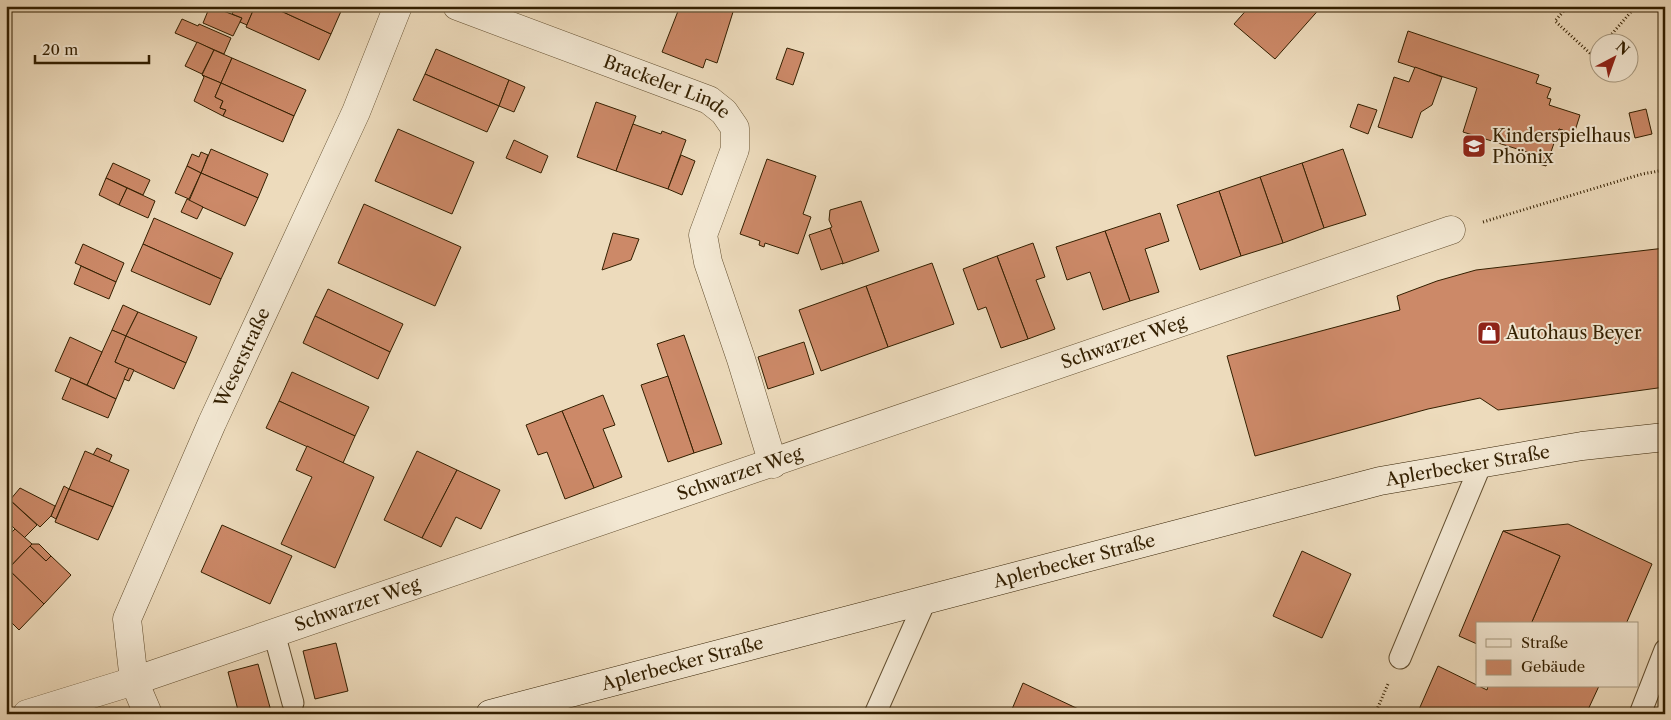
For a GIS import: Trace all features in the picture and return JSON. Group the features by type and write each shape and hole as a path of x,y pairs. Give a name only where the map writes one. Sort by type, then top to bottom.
{"street":[{"name":"Weserstraße","path":"148,714 134,681 127,619 212,423 356,112 398,6"},
{"name":"Brackeler Linde","path":"457,6 709,100 724,112 734,128 735,149 703,235 708,262 741,359 773,464"},
{"name":"Schwarzer Weg","path":"27,714 134,681 773,464 1451,230"},
{"name":"Aplerbecker Straße","path":"490,714 1380,481 1582,446 1665,437"}],"lane":[{"path":"1400,658 1481,464"},
{"path":"875,714 926,599"},
{"path":"274,633 293,703"},
{"path":"1640,714 1665,650"}],"path":[{"path":"1568,6 1555,21 1588,51"},
{"path":"1614,32 1636,6"},
{"path":"1451,230 1511,215 1642,174 1665,170"}],"building":[{"path":"210,6 242,18 233,36 203,23"},
{"path":"236,6 255,6 247,25 240,22 242,18 232,14"},
{"path":"255,6 270,6 331,34 319,60 246,27"},
{"path":"270,6 335,6 342,9 331,34"},
{"path":"680,6 718,6 733,12 717,63 706,59 703,68 662,52"},
{"path":"718,6 736,6 733,12"},
{"path":"1250,6 1322,6 1275,59 1234,24"},
{"path":"182,19 231,38 224,54 175,33"},
{"path":"1408,31 1539,75 1536,83 1551,88 1547,98 1551,99 1549,105 1580,115 1574,134 1559,129 1546,166 1529,161 1530,153 1463,132 1477,88 1398,62"},
{"path":"197,42 214,50 202,74 185,66"},
{"path":"787,48 804,53 793,85 776,79"},
{"path":"436,49 509,80 499,106 425,74"},
{"path":"214,50 232,58 221,83 202,75"},
{"path":"232,58 306,90 294,116 221,83"},
{"path":"1415,67 1442,77 1432,105 1421,112 1412,138 1378,127 1394,77 1409,82"},
{"path":"425,74 499,106 487,132 413,100"},
{"path":"202,75 221,83 215,97 223,101 220,108 226,110 223,116 194,101 204,77"},
{"path":"509,80 525,87 514,112 499,106"},
{"path":"221,83 294,116 283,142 223,116 226,110 220,108 223,101 215,97"},
{"path":"596,102 636,116 616,171 577,157"},
{"path":"1358,104 1377,110 1368,134 1350,127"},
{"path":"1646,109 1652,134 1635,138 1629,113"},
{"path":"633,124 661,134 662,131 686,140 668,189 616,171"},
{"path":"398,129 474,162 452,214 375,181"},
{"path":"1559,129 1568,132 1564,143 1555,140"},
{"path":"514,140 548,156 541,173 506,158"},
{"path":"211,149 268,174 258,198 201,173"},
{"path":"1343,149 1366,215 1324,228 1302,163"},
{"path":"201,152 208,155 201,173 187,166 192,154 199,157"},
{"path":"681,155 695,161 682,195 668,189"},
{"path":"767,159 816,176 803,214 811,217 798,254 765,243 764,247 759,245 760,241 740,234"},
{"path":"113,163 150,180 143,195 106,178"},
{"path":"1302,163 1324,228 1283,243 1260,177"},
{"path":"187,166 201,173 189,199 175,193"},
{"path":"201,173 258,198 245,226 189,201"},
{"path":"1260,177 1283,243 1241,256 1219,191"},
{"path":"106,178 127,188 119,205 99,195"},
{"path":"127,188 155,201 148,218 119,205"},
{"path":"1219,191 1241,256 1200,270 1177,205"},
{"path":"187,199 203,207 197,219 181,212"},
{"path":"861,201 879,251 842,264 830,228 832,227 829,220 830,210"},
{"path":"364,204 461,247 435,306 338,263"},
{"path":"1160,213 1169,241 1145,249 1159,292 1130,301 1105,231"},
{"path":"154,218 233,253 221,279 143,244"},
{"path":"830,228 843,263 821,270 809,235"},
{"path":"1105,231 1130,301 1103,310 1090,272 1067,280 1056,247"},
{"path":"613,233 639,239 631,260 602,270"},
{"path":"1033,243 1045,277 1036,280 1055,329 1028,339 997,256"},
{"path":"83,244 124,263 116,282 75,263"},
{"path":"143,244 221,279 210,305 131,271"},
{"name":"Autohaus Beyer","path":"1665,248 1665,387 1498,410 1480,398 1428,409 1255,456 1227,356 1400,310 1397,296 1437,281 1476,270"},
{"path":"997,256 1028,339 1001,348 986,307 978,310 963,269"},
{"path":"932,263 954,324 888,347 866,286"},
{"path":"81,266 116,282 109,299 74,284"},
{"path":"866,286 888,347 821,371 799,310"},
{"path":"328,289 403,324 390,352 315,316"},
{"path":"123,305 138,312 126,336 112,330"},
{"path":"138,312 197,337 186,363 126,336"},
{"path":"315,316 390,352 378,379 303,343"},
{"path":"112,330 126,336 115,362 129,368 116,399 87,385"},
{"path":"684,335 722,444 694,453 657,344"},
{"path":"126,336 186,363 174,389 115,362"},
{"path":"70,337 102,352 87,385 55,371"},
{"path":"804,342 814,374 768,389 758,357"},
{"path":"129,368 134,370 129,381 124,379"},
{"path":"292,372 369,407 355,436 279,401"},
{"path":"668,376 694,453 668,462 641,385"},
{"path":"71,378 116,399 108,418 62,399"},
{"path":"603,395 615,425 603,429 622,477 594,488 562,411"},
{"path":"279,401 355,436 343,463 266,428"},
{"path":"562,411 594,488 565,499 547,452 538,455 526,425"},
{"path":"307,446 374,477 335,568 281,544 312,477 296,470"},
{"path":"97,448 112,455 109,462 93,455"},
{"path":"85,451 129,470 113,507 69,489"},
{"path":"417,451 457,470 422,538 384,520"},
{"path":"457,470 500,490 481,529 456,517 441,547 422,538"},
{"path":"64,486 69,489 56,519 51,516"},
{"path":"20,488 55,506 51,516 40,527 10,500"},
{"path":"69,489 113,507 98,540 55,522"},
{"path":"12,502 37,525 24,538 6,520 6,509"},
{"path":"1568,524 1652,564 1627,622 1532,622 1560,556 1503,531"},
{"path":"222,525 292,556 270,604 201,572"},
{"path":"15,529 32,544 8,569 6,567 6,538"},
{"path":"1503,531 1560,556 1532,622 1476,622 1476,644 1459,636"},
{"path":"32,544 39,544 51,556 46,561 30,546"},
{"path":"30,546 46,561 51,556 71,575 44,604 8,569"},
{"path":"1302,551 1351,574 1322,638 1273,616"},
{"path":"8,569 44,604 19,630 6,617 6,571"},
{"path":"336,643 348,691 315,699 303,651"},
{"path":"258,664 271,711 261,714 239,714 228,672"},
{"path":"1438,666 1476,685 1476,688 1487,690 1488,688 1598,688 1586,714 1417,714"},
{"path":"1023,683 1089,714 1010,714"}],"place":[{"name":"Kinderspielhaus Phönix","path":"1474,146"},
{"name":"Autohaus Beyer","path":"1489,333"}]}
